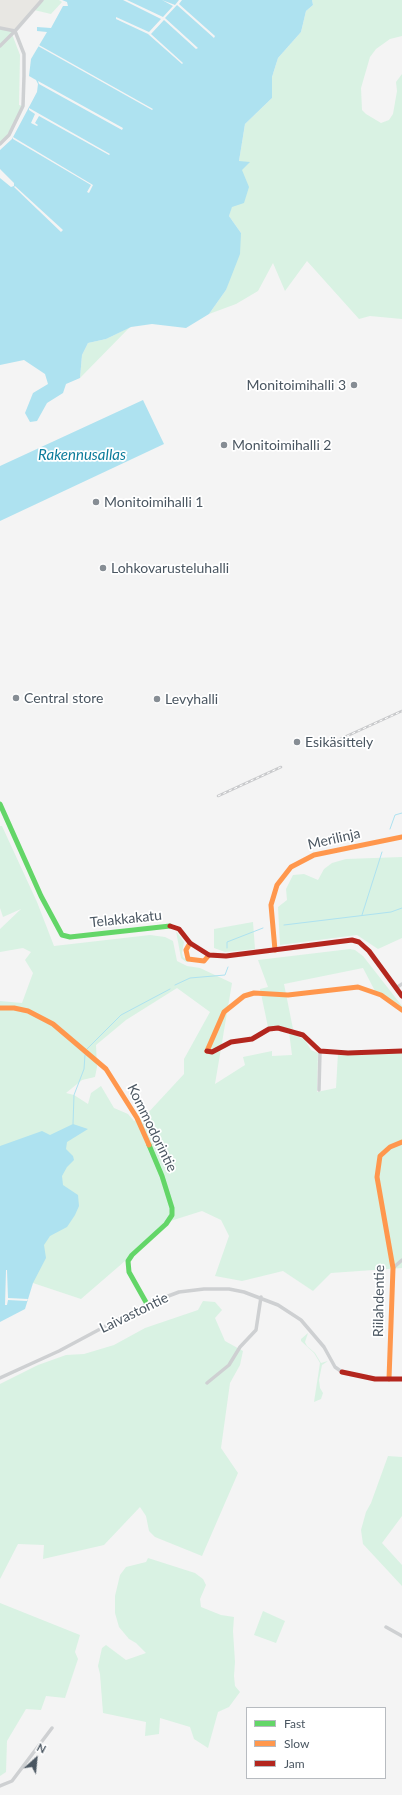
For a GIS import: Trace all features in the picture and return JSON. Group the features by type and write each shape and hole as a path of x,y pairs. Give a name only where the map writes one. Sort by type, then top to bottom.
{"street":[{"path":"0,46 42,0"},
{"path":"0,28 15,31"},
{"path":"0,144 9,135 23,106 24,54 15,31"},
{"name":"Telakkakatu","path":"0,804 41,896 58,931 62,935 70,937 170,926 179,929 190,943 209,955"},
{"name":"Merilinja","path":"275,950 271,905 277,885 291,867 314,855 402,837"},
{"path":"190,943 186,950 188,959 204,961 209,955 226,956 347,939 360,942 370,951 402,996"},
{"path":"396,988 402,984"},
{"path":"402,1010 381,995 358,987 288,995 254,992 244,996 224,1012 206,1051 212,1052 231,1042 252,1039 269,1029 278,1028 303,1035 320,1051 348,1053 402,1051"},
{"name":"Kommodorintie","path":"0,1008 14,1008 28,1011 53,1024 106,1069 136,1118 162,1176 172,1208 172,1216 166,1224 132,1255 128,1261 129,1272 147,1304"},
{"path":"319,1090 320,1051"},
{"name":"Riilahdentie","path":"389,1379 393,1268 377,1176 380,1156 390,1147 402,1142"},
{"path":"393,1268 402,1260"},
{"name":"Laivastontie","path":"0,1378 59,1351 147,1304 179,1292 204,1289 229,1289 261,1297 278,1305 301,1320 324,1347 335,1367 342,1372"},
{"path":"208,1383 229,1365 240,1347 256,1330 261,1297"},
{"path":"342,1372 356,1376 389,1379 402,1378"},
{"path":"386,1627 402,1636"},
{"path":"0,1786 12,1781 52,1728"}],"shaded area":[{"path":"0,0 42,0 15,31 0,28"}],"green space":[{"path":"42,0 59,0 62,2 51,14 34,10"},
{"path":"312,0 402,0 402,36 390,39 376,49 370,57 361,88 362,110 381,123 389,120 393,114 397,91 396,82 402,74 402,319 370,316 359,319 307,261 285,291 273,263 258,291 236,304 209,314 226,290 241,233 229,216 242,170 239,161 245,124 272,98 272,77 278,58 301,32 306,11 313,5"},
{"path":"0,28 15,31 12,34 20,55 19,105 23,106 16,123 0,144"},
{"path":"130,327 80,378 82,355 88,343 106,339"},
{"path":"0,826 2,826 37,902 54,946 150,935 165,937 173,941 177,961 187,966 200,968 232,983 215,1084 245,1065 243,1057 272,1051 272,1056 292,1055 289,1032 305,1040 311,1050 318,1053 317,1092 336,1088 338,1053 402,1052 402,1268 331,1273 313,1291 283,1271 242,1281 215,1276 229,1236 221,1220 202,1211 164,1223 125,1261 81,1299 33,1283 0,1217 0,1001 22,1003 33,973 25,960 31,952 23,948 0,952 0,929 21,909 3,917 0,908","holes":["177,988 210,1012 184,1059 184,1074 146,1115 134,1121 128,1114 114,1108 101,1086 91,1093 88,1104 74,1095 66,1093 82,1080 95,1077 97,1067 96,1045 126,1020"]},
{"path":"402,857 402,938 378,949 357,935 280,945 278,907 287,900 286,889 293,875 304,874 318,880 324,869 332,863 346,859"},
{"path":"253,922 255,949 225,952 214,948 214,929"},
{"path":"176,931 184,942 182,953 183,957 189,962 186,962 181,958"},
{"path":"350,949 355,950 363,956 402,1006 402,1009 375,991 363,968 284,984 293,1029 268,1027 260,989 268,987 258,960"},
{"path":"203,1301 215,1302 222,1310 215,1318 225,1341 243,1351 240,1365 230,1383 221,1448 238,1473 202,1556 155,1537 149,1531 146,1516 140,1507 104,1545 43,1559 44,1545 18,1544 0,1579 0,1384 38,1365 66,1355 84,1354 114,1345 145,1328 198,1310"},
{"path":"308,1333 305,1342 307,1346 315,1353 321,1363 328,1361 322,1365 319,1380 320,1388 323,1393 321,1399 314,1402 320,1363 314,1353 301,1341 301,1339"},
{"path":"388,1456 402,1457 402,1516 382,1543 402,1565 402,1586 363,1544 361,1530 366,1512 371,1503"},
{"path":"148,1558 195,1573 203,1579 206,1585 200,1599 201,1607 221,1615 234,1617 234,1676 235,1686 240,1692 229,1707 218,1712 208,1748 194,1739 190,1727 160,1718 159,1734 145,1736 146,1722 103,1713 98,1666 102,1648 106,1645 126,1660 146,1653 136,1643 129,1639 119,1627 115,1613 115,1596 120,1575 126,1567 146,1562"},
{"path":"0,1603 80,1635 75,1652 78,1659 65,1698 46,1696 41,1710 26,1709 7,1741 6,1772 0,1776"},
{"path":"263,1611 285,1621 276,1643 254,1635"}],"water":[{"path":"62,0 312,0 313,5 306,11 301,32 278,58 272,77 272,98 245,124 239,161 250,162 242,170 249,187 244,203 232,207 229,216 241,233 240,254 226,290 209,314 186,328 152,324 131,327 106,339 88,343 82,355 80,378 66,384 63,393 47,403 37,421 30,422 25,413 33,393 48,384 45,374 24,360 0,365 0,178 11,187 14,186 14,183 0,169 0,150 12,139 37,92 38,84 36,80 29,76 31,59 47,32 37,31 37,27 51,28 63,6 68,6 67,2"},
{"name":"Rakennusallas","path":"143,400 164,444 0,521 0,466"},
{"path":"73,1124 88,1129 67,1142 66,1149 73,1156 74,1160 67,1167 62,1176 63,1185 78,1195 79,1206 67,1227 50,1236 44,1245 46,1258 33,1283 25,1309 0,1322 0,1146 42,1131 50,1135"}],"pier":[{"path":"123,0 127,0 163,17 173,6 162,0 175,5 179,0 182,0 179,4 215,36 214,38 177,5 165,18 198,48 196,49 164,20 151,34 183,63 182,64 148,34 116,19 116,17 149,32 161,19"},
{"path":"39,45 153,109 152,110 38,46"},
{"path":"38,81 123,128 122,130 39,84"},
{"path":"29,108 110,154 109,155 39,116 35,123 38,125 37,126 31,123 35,114 29,110"},
{"path":"13,137 93,185 89,193 87,192 91,185 13,139"},
{"path":"15,186 63,230 61,232 14,187"},
{"path":"6,1270 8,1298 28,1299 27,1301 8,1300 7,1305 5,1305"}],"waterway":[{"path":"390,829 395,815 402,813"},
{"path":"362,915 382,852"},
{"path":"284,925 391,912 402,908"},
{"path":"227,948 227,942 263,928"},
{"path":"175,985 190,978 225,975 228,967"},
{"path":"87,1049 121,1015 170,989"},
{"path":"73,1124 74,1095 84,1069 85,1055"}],"railway":[{"path":"325,746 402,711"},
{"path":"218,796 281,767"}],"traffic: fast":[{"path":"0,804 41,896 62,935 70,937 170,926"},
{"path":"147,1304 129,1272 128,1261 132,1255 166,1224 172,1215 172,1208 162,1176 149,1145"}],"traffic: slow":[{"path":"275,950 271,905 277,885 291,867 314,855 402,837"},
{"path":"190,943 186,950 188,959 204,961 209,955"},
{"path":"207,1051 224,1012 244,996 254,993 288,995 358,987 381,995 402,1010"},
{"path":"0,1008 14,1008 28,1011 53,1024 106,1069 137,1118 149,1145"},
{"path":"389,1379 393,1268 377,1177 380,1156 390,1147 402,1142"}],"traffic: jam":[{"path":"170,926 179,929 190,943 209,955 226,956 352,940 359,942 369,951 402,996"},
{"path":"207,1051 212,1052 231,1042 252,1039 269,1029 278,1028 303,1035 320,1051 348,1053 402,1051"},
{"path":"342,1372 375,1379 402,1379"}],"place":[{"name":"Monitoimihalli 3","path":"354,385"},
{"name":"Monitoimihalli 2","path":"224,445"},
{"name":"Monitoimihalli 1","path":"96,502"},
{"name":"Lohkovarusteluhalli","path":"103,568"},
{"name":"Central store","path":"16,698"},
{"name":"Levyhalli","path":"157,699"},
{"name":"Esikäsittely","path":"297,742"}]}
